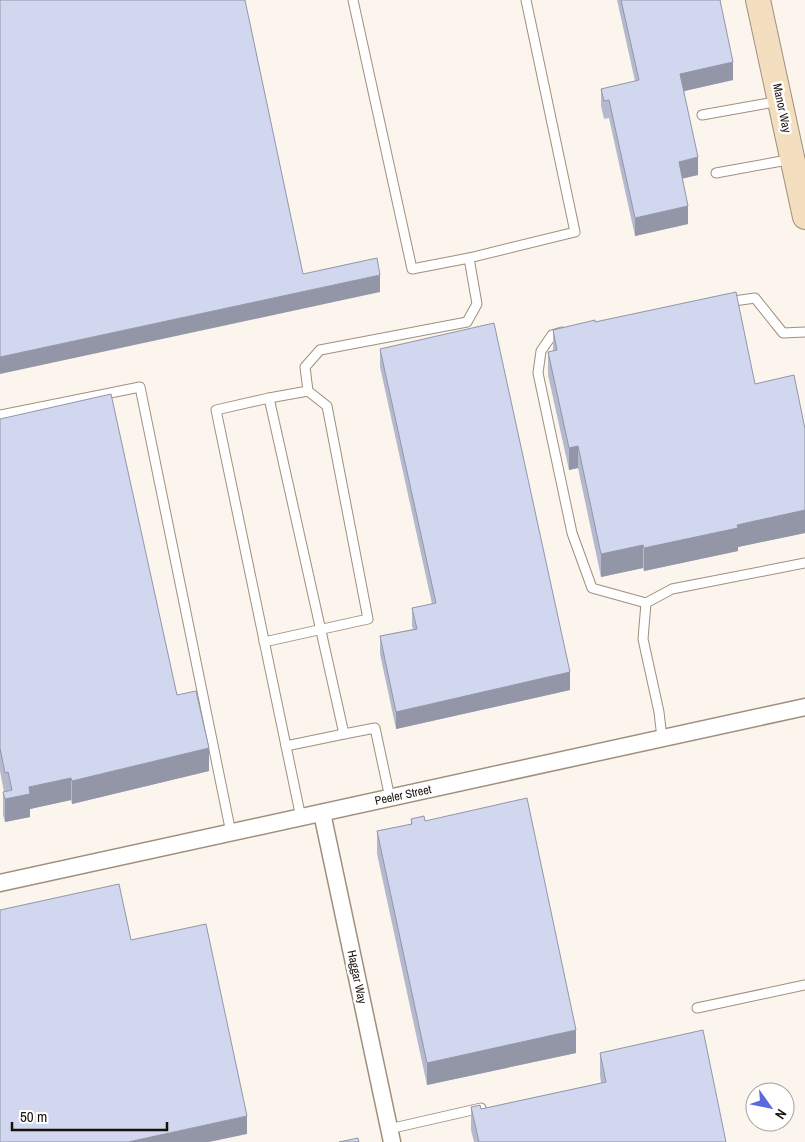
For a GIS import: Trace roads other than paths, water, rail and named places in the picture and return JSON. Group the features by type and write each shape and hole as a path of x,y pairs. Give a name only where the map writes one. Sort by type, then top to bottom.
{"street":[{"name":"Manor Way","path":"758,0 805,217"},
{"name":"Peeler Street","path":"0,883 805,707"},
{"name":"Haggar Way","path":"322,813 390,1135"}],"lane":[{"path":"354,0 412,269 469,258 575,232 526,0"},
{"path":"702,115 780,101"},
{"path":"716,173 793,159"},
{"path":"264,642 368,619 327,406 308,391 305,367 320,350 467,322 477,304 469,258"},
{"path":"715,303 755,298 784,333 805,332"},
{"path":"570,330 552,335 541,351 538,373 572,533 592,588 646,603 672,589 805,563"},
{"path":"0,415 140,387 231,833"},
{"path":"301,818 216,410 308,391"},
{"path":"269,398 344,734"},
{"path":"646,603 643,639 659,712 662,738"},
{"path":"286,746 376,728 390,798"},
{"path":"697,1008 805,985"},
{"path":"390,1135 481,1108"}]}
